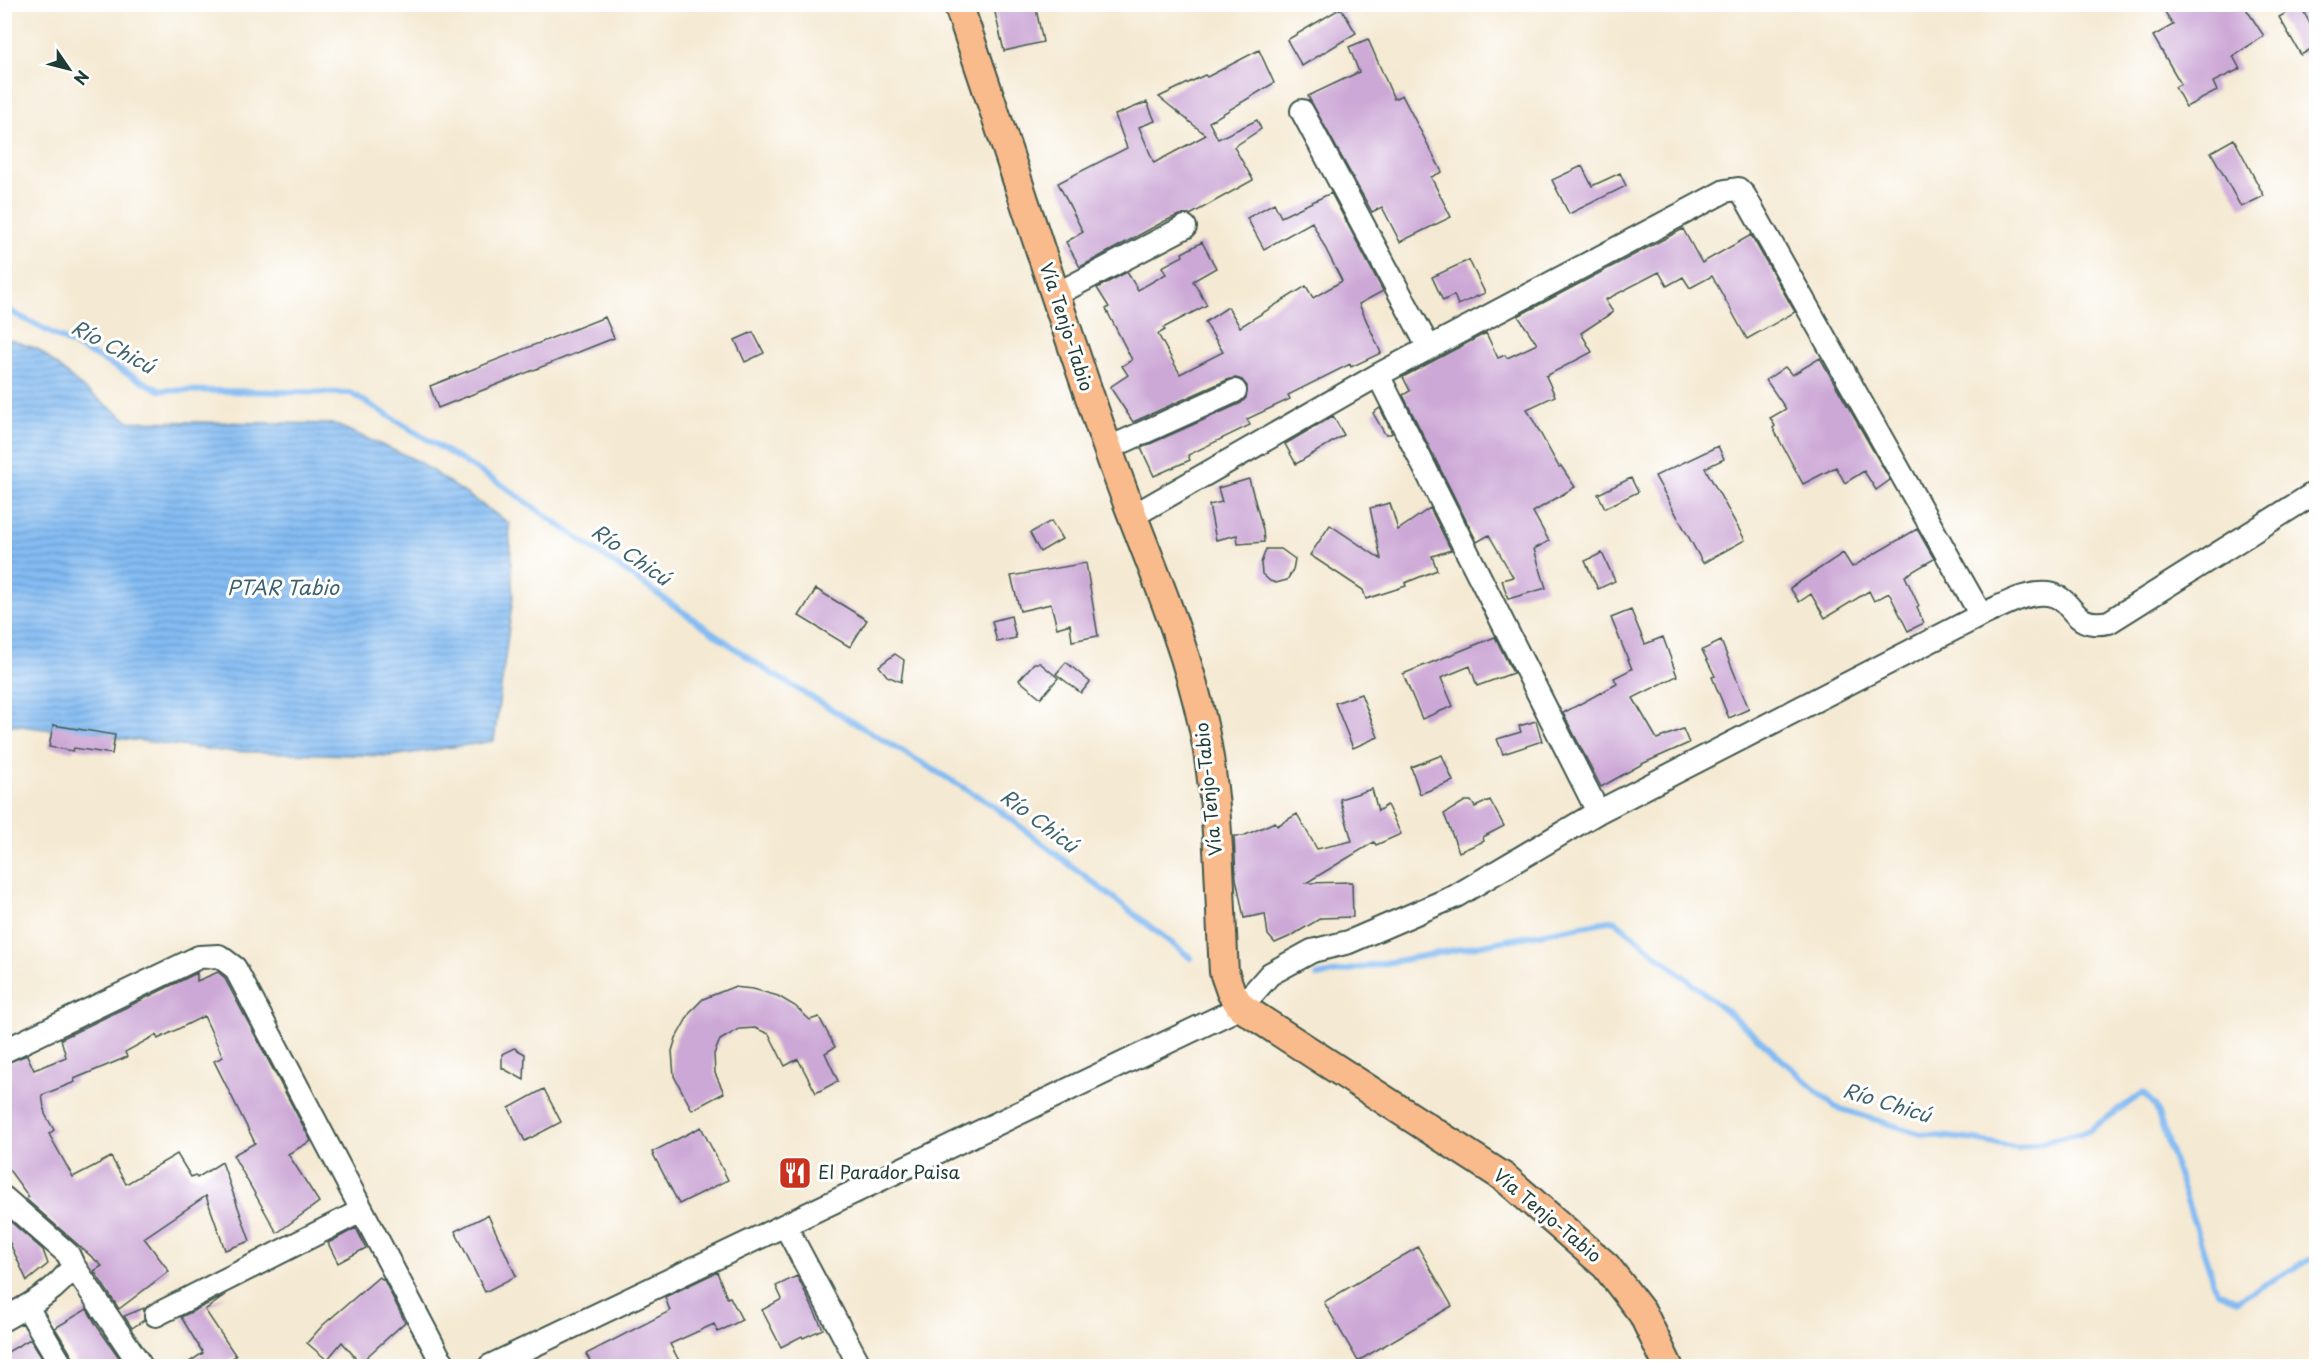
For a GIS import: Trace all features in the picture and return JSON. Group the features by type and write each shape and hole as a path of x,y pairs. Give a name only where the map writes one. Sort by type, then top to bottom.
{"main road":[{"name":"Vía Tenjo-Tabio","path":"958,4 1131,517 1184,652 1203,723 1213,792 1224,972 1231,992 1241,1007 1505,1178 1606,1266 1643,1314 1668,1366"}],"street":[{"path":"1302,111 1429,348"},
{"path":"1131,517 1378,375 1725,191 1738,189 1744,195 1981,615"},
{"path":"1055,295 1185,227"},
{"path":"1378,375 1598,812"},
{"path":"1107,448 1235,390"},
{"path":"490,1366 1241,1007 1270,974 1312,951 1349,942 1456,896 1598,812 1981,615 2031,594 2050,594 2064,602 2085,623 2096,625 2109,622 2316,492"},
{"path":"4,1051 199,957 219,956 235,968 361,1211 439,1357 446,1366"},
{"path":"4,1198 68,1254 73,1265 141,1366"},
{"path":"156,1315 361,1211"},
{"path":"785,1225 860,1366"},
{"path":"4,1318 27,1307 67,1276 73,1265"},
{"path":"27,1307 62,1366"}],"water":[{"name":"PTAR Tabio","path":"5,338 38,349 83,388 129,421 334,424 416,460 509,523 513,597 494,741 391,756 222,751 5,724"}],"building":[{"path":"993,4 1035,4 1043,42 1004,51"},
{"path":"2177,4 2243,4 2264,36 2233,56 2240,69 2213,82 2217,91 2186,107 2175,87 2181,84 2153,36 2173,25 2165,12"},
{"path":"2300,5 2316,35 2316,46 2301,55 2279,17"},
{"path":"1341,8 1356,33 1302,66 1287,40"},
{"path":"1368,39 1394,99 1402,95 1442,172 1431,177 1451,217 1400,242 1382,207 1372,212 1308,96 1359,72 1349,47"},
{"path":"1259,50 1274,83 1209,122 1218,139 1257,120 1261,129 1234,147 1253,180 1190,215 1179,215 1165,221 1080,267 1066,242 1083,232 1058,183 1127,148 1115,115 1147,102 1155,121 1139,127 1154,163 1206,135 1159,97 1205,75 1207,77"},
{"path":"2234,139 2264,196 2241,207 2211,152"},
{"path":"1582,166 1592,186 1620,173 1626,186 1569,214 1552,180"},
{"path":"1331,193 1383,291 1359,304 1381,353 1351,367 1350,364 1288,395 1290,399 1247,419 1250,425 1188,455 1190,460 1154,476 1141,448 1241,403 1246,398 1247,386 1242,380 1229,379 1133,422 1110,387 1128,375 1122,366 1132,360 1106,309 1109,307 1097,288 1127,272 1138,290 1166,274 1162,267 1183,256 1182,253 1202,242 1216,268 1193,281 1207,305 1163,328 1165,330 1158,334 1180,374 1223,352 1205,322 1228,307 1240,327 1306,286 1313,298 1342,281 1312,222 1264,249 1247,218 1274,203 1281,217"},
{"path":"1683,229 1702,263 1751,235 1795,312 1747,339 1712,276 1690,288 1683,277 1667,286 1659,272 1605,300 1613,312 1581,333 1592,352 1546,376 1555,396 1527,409 1559,467 1561,466 1575,487 1533,512 1549,541 1534,549 1546,588 1508,599 1502,580 1513,577 1489,535 1477,542 1403,395 1410,391 1403,377 1486,333 1498,358 1505,355 1507,358 1537,344 1518,316"},
{"path":"1469,260 1485,293 1458,305 1454,295 1443,301 1432,277"},
{"path":"605,317 614,338 438,408 430,386"},
{"path":"753,332 764,353 745,362 735,340"},
{"path":"1820,358 1890,480 1876,490 1864,471 1845,483 1836,467 1803,484 1773,428 1775,426 1770,418 1786,409 1766,380 1785,367 1792,375"},
{"path":"1380,408 1391,434 1385,434 1373,413"},
{"path":"1333,416 1344,435 1296,464 1285,444"},
{"path":"1718,446 1724,459 1705,468 1745,540 1703,563 1655,476"},
{"path":"1631,478 1638,492 1605,508 1598,494"},
{"path":"1249,479 1263,530 1264,542 1238,544 1237,535 1216,540 1209,505 1222,502 1218,488"},
{"path":"1390,503 1398,530 1430,508 1451,550 1432,556 1437,570 1405,583 1406,586 1366,599 1363,590 1310,555 1330,525 1381,559 1370,508"},
{"path":"1051,521 1062,539 1040,552 1030,533"},
{"path":"1917,529 1934,559 1905,576 1924,623 1908,631 1889,593 1874,601 1869,591 1825,618 1811,594 1799,602 1790,588 1843,553 1852,567"},
{"path":"1266,549 1281,549 1295,559 1293,570 1287,580 1276,583 1262,574 1261,563"},
{"path":"1602,553 1615,581 1598,589 1585,561"},
{"path":"1086,563 1098,636 1072,641 1070,624 1057,628 1051,604 1020,611 1011,576"},
{"path":"816,589 867,620 850,647 799,616"},
{"path":"1631,610 1645,644 1663,637 1677,676 1633,698 1657,739 1683,729 1689,743 1644,763 1601,787 1563,713 1617,684 1614,678 1632,669 1611,618"},
{"path":"1011,616 1016,638 997,642 992,621"},
{"path":"1495,637 1513,673 1477,686 1470,666 1441,678 1453,706 1422,719 1403,674"},
{"path":"1721,641 1749,709 1729,718 1712,677 1715,676 1702,650"},
{"path":"895,654 904,660 901,682 887,676 879,666"},
{"path":"1066,662 1090,682 1081,693 1056,674"},
{"path":"1034,663 1040,663 1058,678 1041,698 1019,680"},
{"path":"1361,694 1378,737 1353,748 1335,703"},
{"path":"1536,721 1542,741 1503,754 1497,739 1521,732 1519,726"},
{"path":"53,725 115,735 112,754 49,747"},
{"path":"1442,755 1453,781 1420,794 1411,767"},
{"path":"1372,789 1378,811 1387,805 1401,834 1376,845 1374,842 1306,883 1352,882 1353,917 1321,918 1275,943 1268,935 1265,914 1244,918 1236,878 1234,836 1243,836 1275,822 1277,826 1297,814 1317,849 1352,841 1340,799"},
{"path":"1490,800 1504,826 1483,837 1484,841 1459,852 1444,814 1465,801 1471,801 1475,807"},
{"path":"218,972 224,977 311,1141 288,1154 319,1202 277,1233 233,1155 255,1143 214,1061 223,1057 204,1016 158,1039 156,1035 125,1052 127,1057 42,1095 45,1114 54,1130 49,1134 73,1177 111,1157 126,1184 177,1154 191,1177 195,1175 197,1178 222,1162 250,1241 225,1250 206,1196 144,1238 169,1271 119,1309 94,1271 102,1266 26,1199 29,1197 4,1163 4,1064 27,1055 34,1070 66,1057 61,1039 197,973 197,981"},
{"path":"733,987 753,989 778,996 795,1006 810,1020 819,1017 835,1047 825,1053 838,1081 816,1093 798,1059 785,1066 769,1034 755,1028 739,1029 720,1040 714,1054 715,1073 724,1093 692,1110 674,1076 672,1051 676,1038 691,1011 703,999"},
{"path":"514,1048 525,1054 524,1080 502,1068 502,1054"},
{"path":"544,1089 561,1122 525,1141 509,1108"},
{"path":"701,1127 728,1180 679,1204 652,1152"},
{"path":"488,1215 516,1276 485,1292 455,1231"},
{"path":"4,1216 43,1250 48,1264 27,1281 4,1230"},
{"path":"356,1228 366,1248 338,1263 328,1243"},
{"path":"1418,1247 1452,1306 1358,1361 1324,1302"},
{"path":"717,1272 727,1298 730,1297 742,1320 718,1332 714,1324 670,1344 682,1366 593,1366 586,1354 670,1311 665,1297"},
{"path":"797,1276 823,1329 803,1338 802,1336 781,1347 762,1310 782,1299 776,1286"},
{"path":"379,1277 384,1280 405,1322 360,1363 342,1342 327,1360 307,1343 323,1325"},
{"path":"226,1295 205,1310 236,1356 220,1366 183,1366 203,1353 181,1317"},
{"path":"144,1308 144,1320 132,1328 124,1316"},
{"path":"87,1309 125,1366 75,1366 74,1359 55,1328"},
{"path":"30,1339 47,1366 4,1366 4,1354"}],"waterway":[{"name":"Río Chicú","path":"4,308 159,390 351,393 502,485 769,672 991,804 1191,958"},
{"name":"Río Chicú","path":"1317,976 1614,920 1742,1024 1835,1107 1921,1134 2018,1148 2088,1131 2143,1093 2155,1105 2217,1292 2237,1300 2316,1256"}],"place":[{"name":"El Parador Paisa","path":"795,1173"}]}
